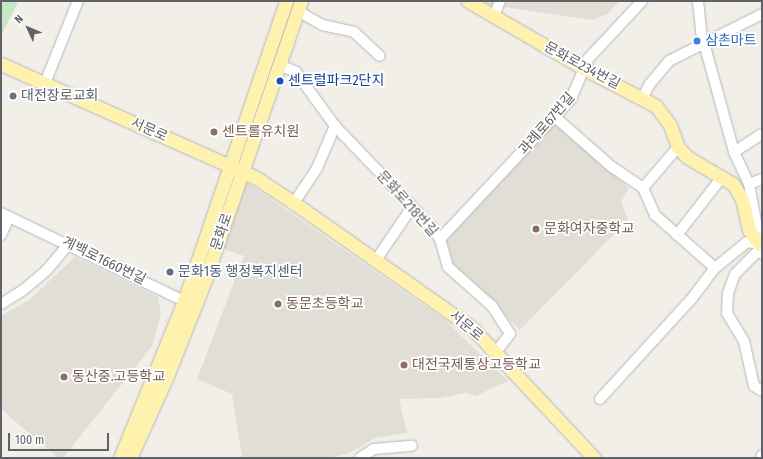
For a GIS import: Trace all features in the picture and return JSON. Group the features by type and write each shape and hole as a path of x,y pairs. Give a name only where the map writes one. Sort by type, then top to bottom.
{"main road":[{"name":"문화로","path":"130,458 192,314 286,1"},
{"name":"문화로234번길","path":"468,1 585,69 643,97 656,106 670,125 678,147 700,166 733,184 742,199 749,230 761,250"},
{"name":"문화로","path":"120,458 279,65 300,6"},
{"name":"서문로","path":"1,64 236,169 294,203 452,313 496,352 594,458"}],"street":[{"path":"44,83 78,1"},
{"path":"494,16 500,1"},
{"name":"과례로67번길","path":"440,239 571,99 588,59 642,1"},
{"path":"698,1 701,32 734,152 749,184 761,250"},
{"path":"300,6 322,25 354,32 380,56"},
{"path":"643,97 649,85 669,61 762,14"},
{"name":"문화로218번길","path":"279,65 296,72 335,126 412,207 440,239 448,267 492,306 510,334 496,352"},
{"path":"555,117 612,167 643,188 655,215 715,268"},
{"path":"294,203 317,168 335,126"},
{"path":"734,152 762,134"},
{"path":"643,188 678,147"},
{"path":"677,235 722,177"},
{"path":"749,184 762,179"},
{"path":"376,260 412,207"},
{"name":"계백로1660번길","path":"1,235 5,215 70,244 184,301"},
{"path":"600,399 693,297 715,268 747,242 761,250"},
{"path":"1,304 22,291 46,271 70,244"},
{"path":"761,250 735,274 728,293 727,312 744,341 754,386 762,391"},
{"path":"184,301 192,314"},
{"path":"360,458 374,449 412,446"}],"shaded area":[{"path":"483,1 620,1 607,14 592,20 490,5"},
{"name":"문화여자중학교","path":"555,123 629,188 621,202 628,220 520,330 454,265 446,239"},
{"path":"245,181 445,320 508,381 476,396 466,393 439,398 399,399 407,433 375,438 347,454 328,458 242,458 232,394 197,379 244,256 221,248"},
{"name":"동산중.고등학교","path":"75,257 158,297 161,313 152,346 63,458 58,458 1,409 1,316 30,299"}],"green space":[{"path":"1,1 19,1 1,35"}],"place":[{"name":"삼촌마트","path":"697,41"},
{"name":"센트럴파크2단지","path":"280,81"},
{"name":"대전장로교회","path":"13,96"},
{"name":"센트롤유치원","path":"214,132"},
{"name":"문화여자중학교","path":"536,229"},
{"name":"문화1동 행정복지센터","path":"170,272"},
{"name":"동문초등학교","path":"278,304"},
{"name":"대전국제통상고등학교","path":"404,365"},
{"name":"동산중.고등학교","path":"64,377"}]}
